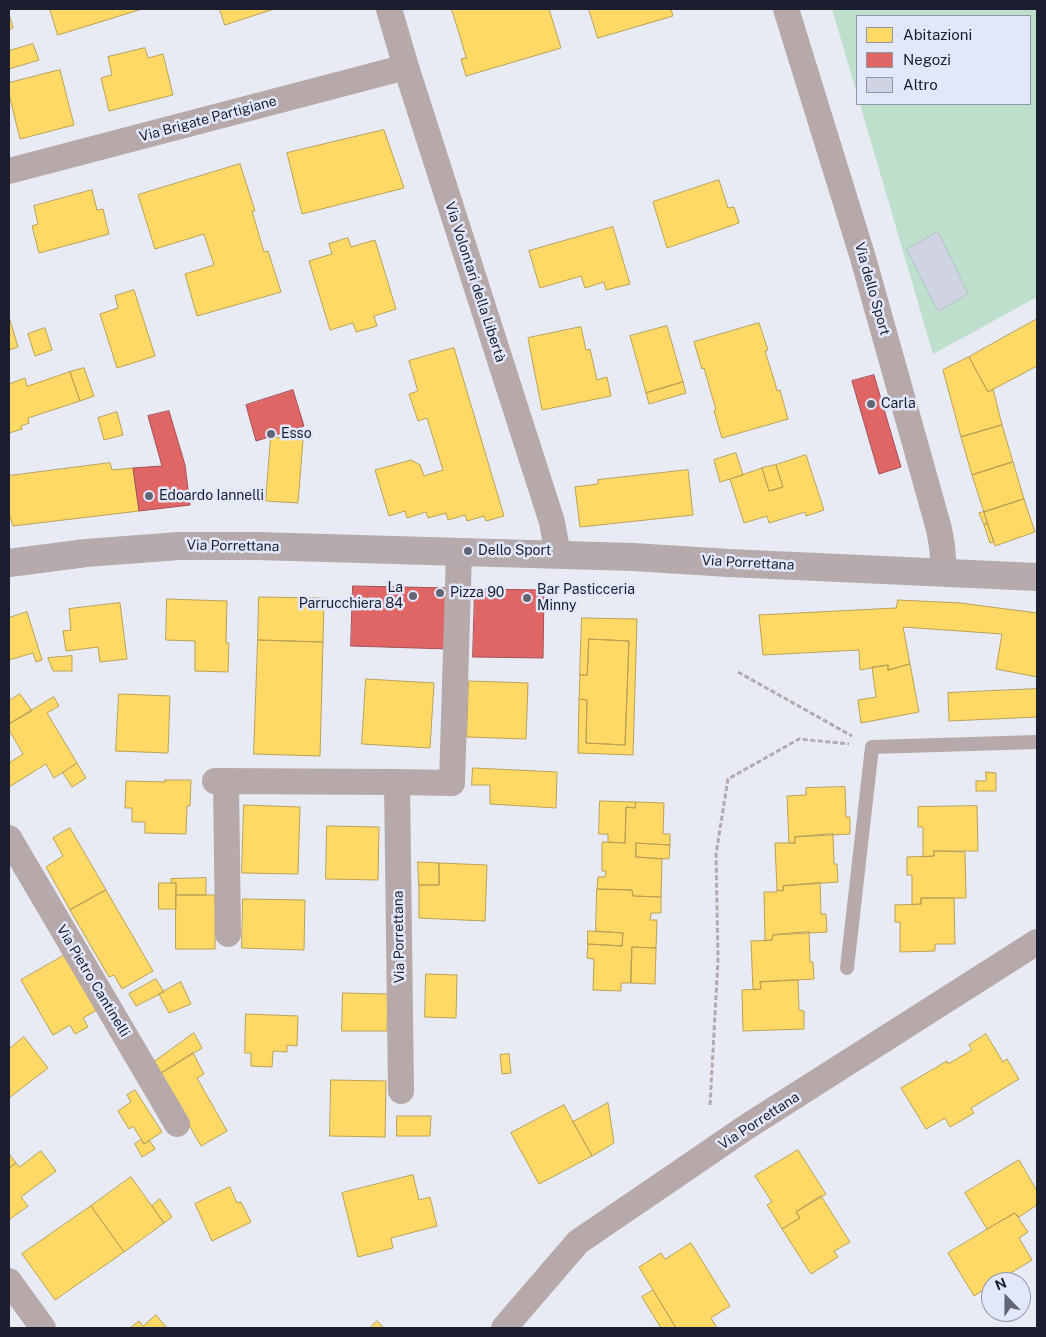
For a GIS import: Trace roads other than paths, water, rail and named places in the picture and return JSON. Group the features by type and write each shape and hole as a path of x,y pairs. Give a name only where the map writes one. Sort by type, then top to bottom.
{"main road":[{"name":"Via Porrettana","path":"9,563 86,553 178,546 257,546 633,557 1037,577"}],"street":[{"name":"Via Volontari della Libertà","path":"389,9 552,522 558,555"},
{"name":"Via dello Sport","path":"786,9 885,334 939,529 944,573"},
{"name":"Via Brigate Partigiane","path":"9,171 406,67"},
{"path":"228,934 221,781 452,783 459,552"},
{"name":"Via Porrettana","path":"397,782 400,1091"},
{"name":"Via Pietro Cantinelli","path":"9,838 178,1124"},
{"name":"Via Porrettana","path":"504,1328 578,1242 748,1126 1037,942"},
{"path":"9,1281 43,1328"}],"lane":[{"path":"847,968 872,747 1037,742"}],"place":[{"name":"Carla","path":"871,404"},
{"name":"Esso","path":"271,434"},
{"name":"Edoardo Iannelli","path":"149,496"},
{"name":"Dello Sport","path":"468,551"},
{"name":"Pizza 90","path":"440,593"},
{"name":"La Parrucchiera 84","path":"413,596"},
{"name":"Bar Pasticceria Minny","path":"527,598"}]}
